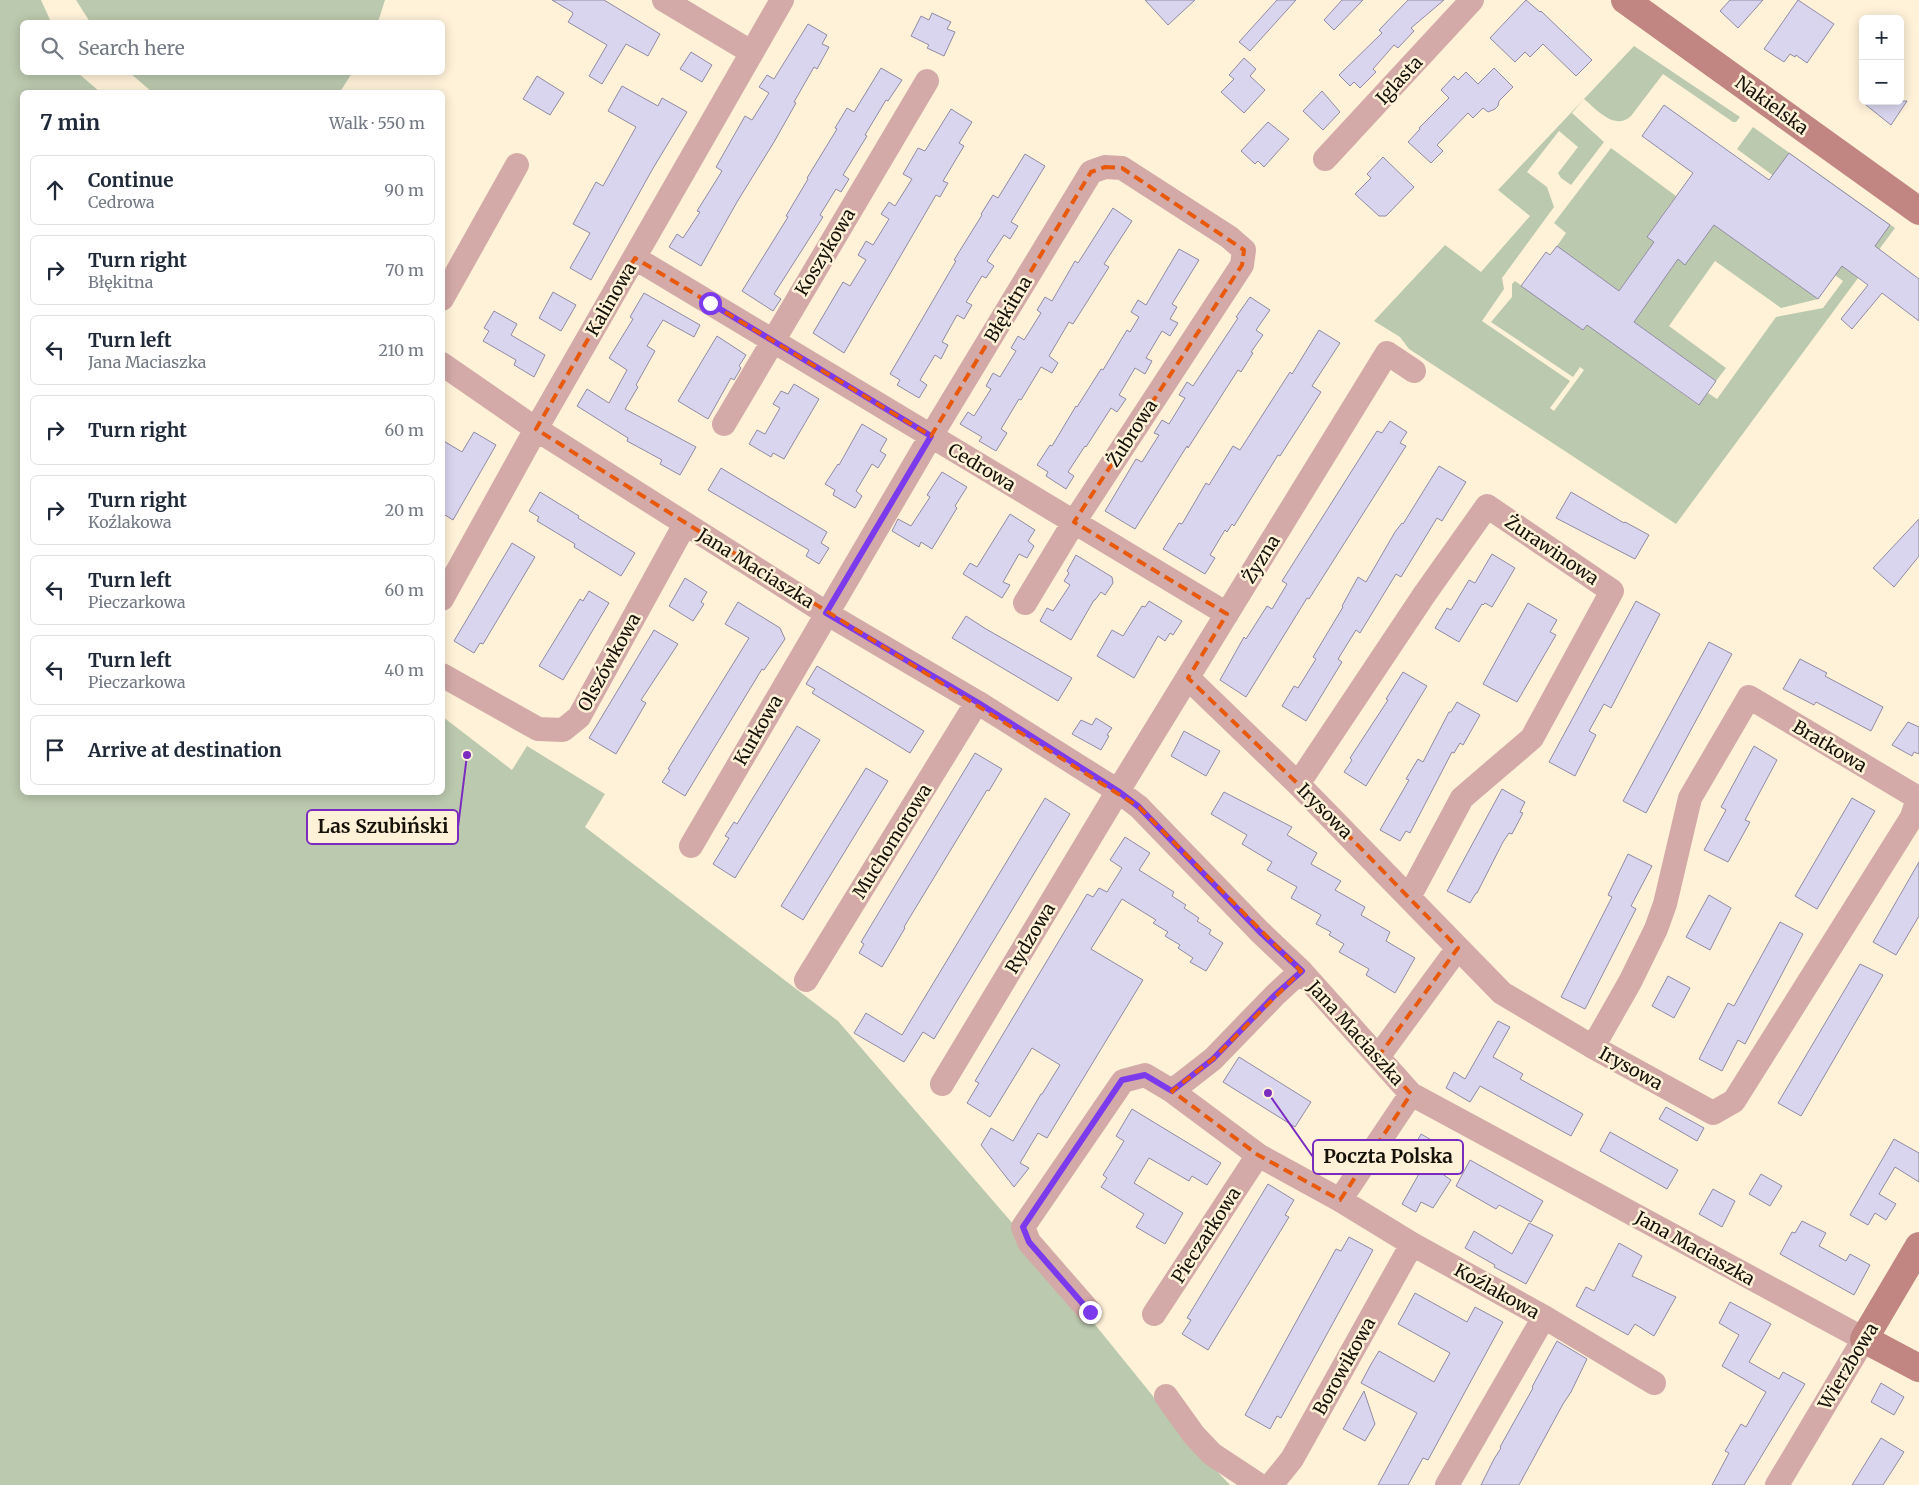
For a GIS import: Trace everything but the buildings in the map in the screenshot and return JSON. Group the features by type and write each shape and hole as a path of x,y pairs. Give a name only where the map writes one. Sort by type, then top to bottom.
{"main road":[{"name":"Nakielska","path":"1625,0 1919,211"},
{"name":"Wierzbowa","path":"1864,1339 1919,1246"},
{"name":"Jana Maciaszka","path":"1864,1339 1919,1368"}],"street":[{"path":"664,0 752,52"},
{"name":"Kalinowa","path":"445,594 536,429 782,0"},
{"name":"Iglasta","path":"1325,159 1472,0"},
{"name":"Koszykowa","path":"724,424 927,81"},
{"path":"445,294 517,165"},
{"name":"Błękitna","path":"826,613 1091,172 1105,167 1122,168 1229,237 1244,250 1242,265"},
{"name":"Cedrowa","path":"635,258 1227,614"},
{"name":"Żubrowa","path":"1025,603 1074,522 1242,265"},
{"name":"Żyzna","path":"1118,791 1387,353 1414,371"},
{"name":"Jana Maciaszka","path":"445,366 536,429 685,524 826,613 977,702 1118,791 1139,807 1260,932 1302,971 1411,1094 1864,1339"},
{"name":"Żurawinowa","path":"1298,784 1424,595 1487,506 1612,591 1532,738 1462,798 1409,897"},
{"name":"Olszówkowa","path":"445,677 538,729 563,730 579,717 685,524"},
{"name":"Kurkowa","path":"690,846 826,613"},
{"name":"Irysowa","path":"1188,678 1298,784 1502,993 1593,1047 1713,1113"},
{"name":"Bratkowa","path":"1593,1047 1630,982 1656,929 1665,904 1690,798 1749,697 1918,798 1912,817 1734,1101 1713,1113"},
{"name":"Muchomorowa","path":"806,980 977,702"},
{"name":"Rydzowa","path":"942,1084 1118,791"},
{"path":"1378,1057 1458,948"},
{"path":"1172,1091 1213,1059 1275,995 1302,971"},
{"name":"Koźlakowa","path":"1090,1312 1029,1242 1023,1227 1122,1080 1145,1075 1172,1091 1258,1156 1340,1200 1412,1244 1544,1317 1654,1383"},
{"path":"1340,1200 1411,1094"},
{"name":"Pieczarkowa","path":"1154,1314 1258,1156"},
{"name":"Borowikowa","path":"1271,1485 1292,1459 1412,1244"},
{"path":"1447,1485 1544,1317"},
{"name":"Wierzbowa","path":"1778,1485 1864,1339"},
{"path":"1166,1396 1194,1435 1212,1454 1260,1485"}],"highlighted area":[{"path":"1105,167 1122,168 1244,250 1242,265 1074,522 1227,614 1188,678 1298,784 1458,948 1378,1057 1411,1094 1340,1200 1258,1155 1172,1091 1213,1059 1301,971 1139,807 536,429 635,258 931,436 1091,172"}],"green space":[{"path":"0,0 41,0 50,20 20,20 20,75 80,75 98,90 20,90 20,795 445,795 445,719 512,770 527,746 605,794 585,827 838,1021 1020,1232 1195,1448 1230,1485 0,1485"},
{"path":"76,0 385,0 379,20 89,20"},
{"path":"1634,46 1740,117 1736,122 1733,122 1663,74 1631,116 1625,120 1619,121 1606,117 1584,99 1572,113 1604,142 1571,185 1561,178 1558,173 1578,147 1559,131 1527,172 1547,187 1554,207 1502,278 1504,289 1482,321 1570,381 1550,408 1554,411 1584,370 1580,367 1573,377 1491,322 1512,297 1512,284 1515,281 1583,330 1589,323 1593,329 1698,405 1708,393 1717,399 1776,317 1823,308 1843,281 1737,204 1791,189 1737,149 1753,127 1895,228 1676,524 1409,349 1400,337 1374,321 1445,245 1481,272 1530,216 1498,190"},
{"path":"132,75 351,75 341,90 150,90"},
{"path":"1611,148 1676,196 1647,237 1654,242 1619,291 1557,246 1566,233 1554,223"},
{"path":"1714,225 1818,299 1781,308 1715,261 1669,326 1726,368 1716,381 1634,322 1678,259 1685,264"}],"place":[{"name":"Las Szubiński","path":"467,755"},
{"name":"Poczta Polska","path":"1268,1093"}],"route":[{"path":"710,303 931,436 826,613 977,702 1118,791 1139,807 1260,932 1302,971 1275,995 1213,1059 1172,1091 1145,1075 1122,1080 1023,1227 1029,1242 1090,1312"}]}
